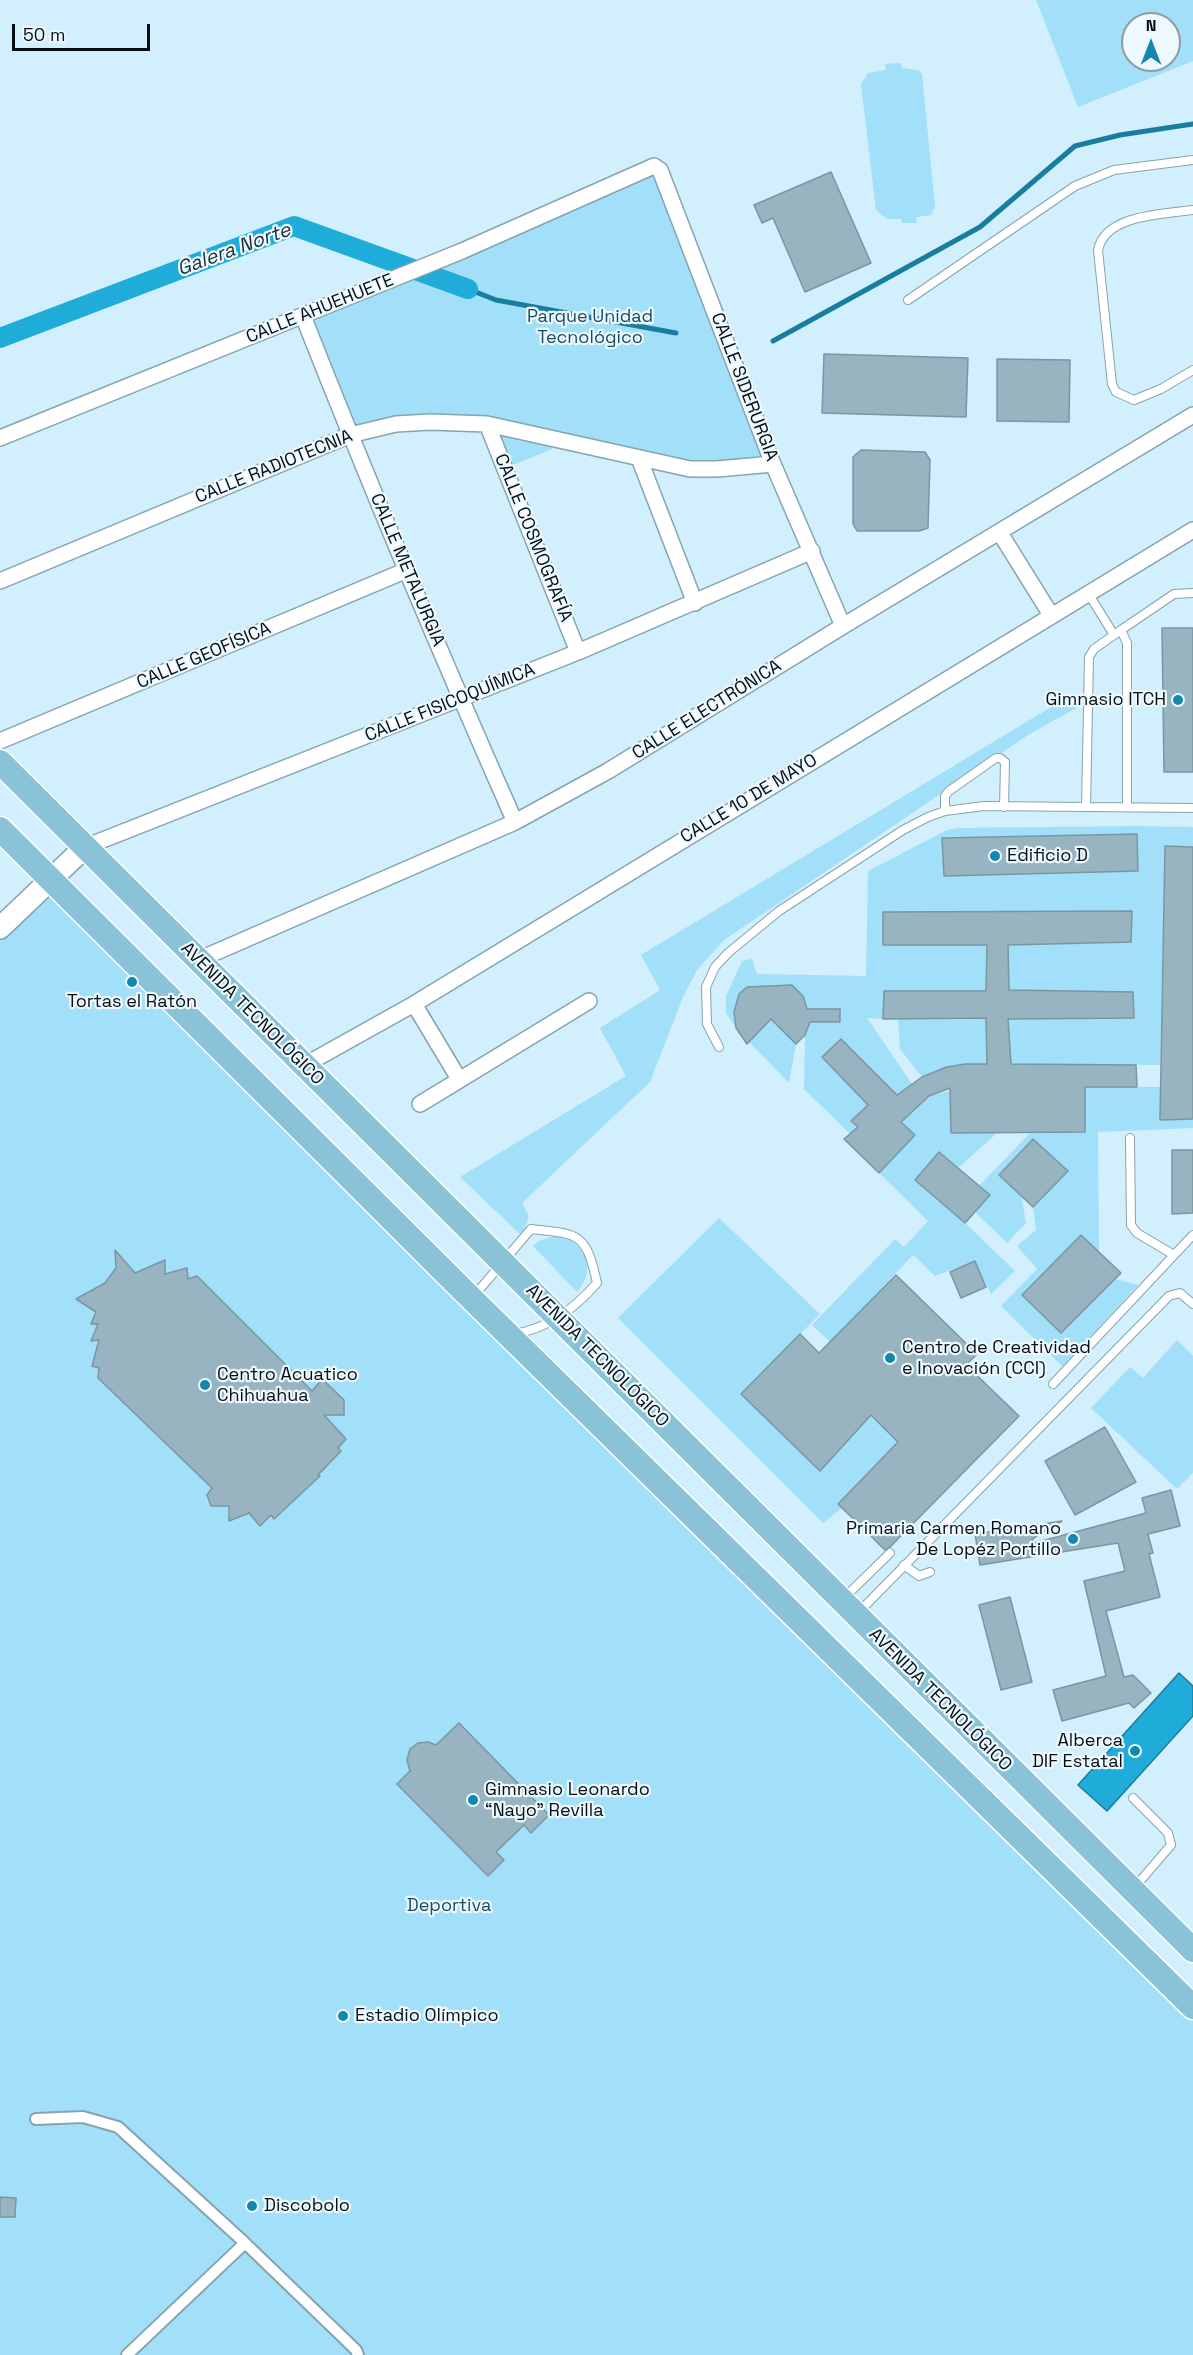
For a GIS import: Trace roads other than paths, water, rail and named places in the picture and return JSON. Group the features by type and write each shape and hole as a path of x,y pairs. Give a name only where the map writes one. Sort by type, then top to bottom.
{"main road":[{"name":"AVENIDA TECNOLÓGICO","path":"0,762 1193,1950"},
{"path":"0,828 508,1335 1193,2007"},
{"path":"0,928 85,847"}],"street":[{"name":"CALLE SIDERURGIA","path":"636,173 651,166 659,168 774,464 843,626"},
{"name":"CALLE AHUEHUETE","path":"0,438 405,275 636,173"},
{"name":"CALLE METALURGIA","path":"303,316 350,435 515,822"},
{"name":"CALLE ELECTRÓNICA","path":"198,960 515,822 608,771 843,626 1193,416"},
{"name":"CALLE RADIOTECNIA","path":"0,581 350,435 396,424 430,422 487,424 702,470 774,464"},
{"name":"CALLE COSMOGRAFÍA","path":"487,424 578,652"},
{"path":"639,458 695,603"},
{"name":"CALLE 10 DE MAYO","path":"303,1066 414,1004 1193,530"},
{"path":"1000,533 1051,615"},
{"name":"CALLE FISICOQUÍMICA","path":"85,847 578,652 812,551"},
{"name":"CALLE GEOFÍSICA","path":"0,741 407,570"},
{"path":"420,1104 589,1001"},
{"path":"414,1004 459,1079"},
{"path":"36,2119 83,2117 118,2127 245,2243 356,2350 358,2355"},
{"path":"127,2355 245,2243"}],"lane":[{"path":"908,300 1075,186 1114,170 1193,160"},
{"path":"1193,210 1116,225 1100,240 1098,250 1112,384 1116,392 1134,400 1161,389 1193,370"},
{"path":"1088,593 1114,635"},
{"path":"1086,807 1089,657 1094,649 1174,594 1193,593"},
{"path":"1121,630 1127,643 1127,806"},
{"path":"945,811 945,796 949,790 996,758 1005,762 1004,807"},
{"path":"719,1047 707,1024 705,998 709,977 722,958 779,911 903,830 928,817 963,807 1193,808"},
{"path":"1130,1138 1131,1225 1137,1233 1174,1255"},
{"path":"472,1299 531,1229 577,1236 589,1252 597,1283 584,1299 542,1327 508,1335"},
{"path":"1053,1384 1193,1235"},
{"path":"848,1608 904,1565 1169,1296 1180,1293 1193,1304"},
{"path":"848,1608 890,1553"},
{"path":"904,1565 919,1576 930,1572"},
{"path":"1132,1891 1171,1845 1168,1833 1133,1798"}],"water":[{"name":"Alberca DIF Estatal","path":"1179,1673 1193,1686 1193,1716 1107,1811 1078,1785"}],"waterway":[{"path":"773,341 980,227 1075,146 1120,135 1193,124"},
{"name":"Galera Norte","path":"0,338 294,226 468,289"},
{"path":"468,289 496,300 676,333"}],"place":[{"name":"Gimnasio ITCH","path":"1178,700"},
{"name":"Edificio D","path":"995,856"},
{"name":"Tortas el Ratón","path":"132,982"},
{"name":"Centro de Creatividad e Inovación (CCI)","path":"890,1358"},
{"name":"Centro Acuatico Chihuahua","path":"205,1385"},
{"name":"Primaria Carmen Romano De Lopéz Portillo","path":"1073,1539"},
{"name":"Alberca DIF Estatal","path":"1135,1751"},
{"name":"Gimnasio Leonardo “Nayo” Revilla","path":"473,1800"},
{"name":"Estadio Olímpico","path":"343,2016"},
{"name":"Discobolo","path":"252,2206"}],"park label":[{"name":"Parque Unidad Tecnológico","path":"590,327"},
{"name":"Deportiva","path":"449,1906"}]}
